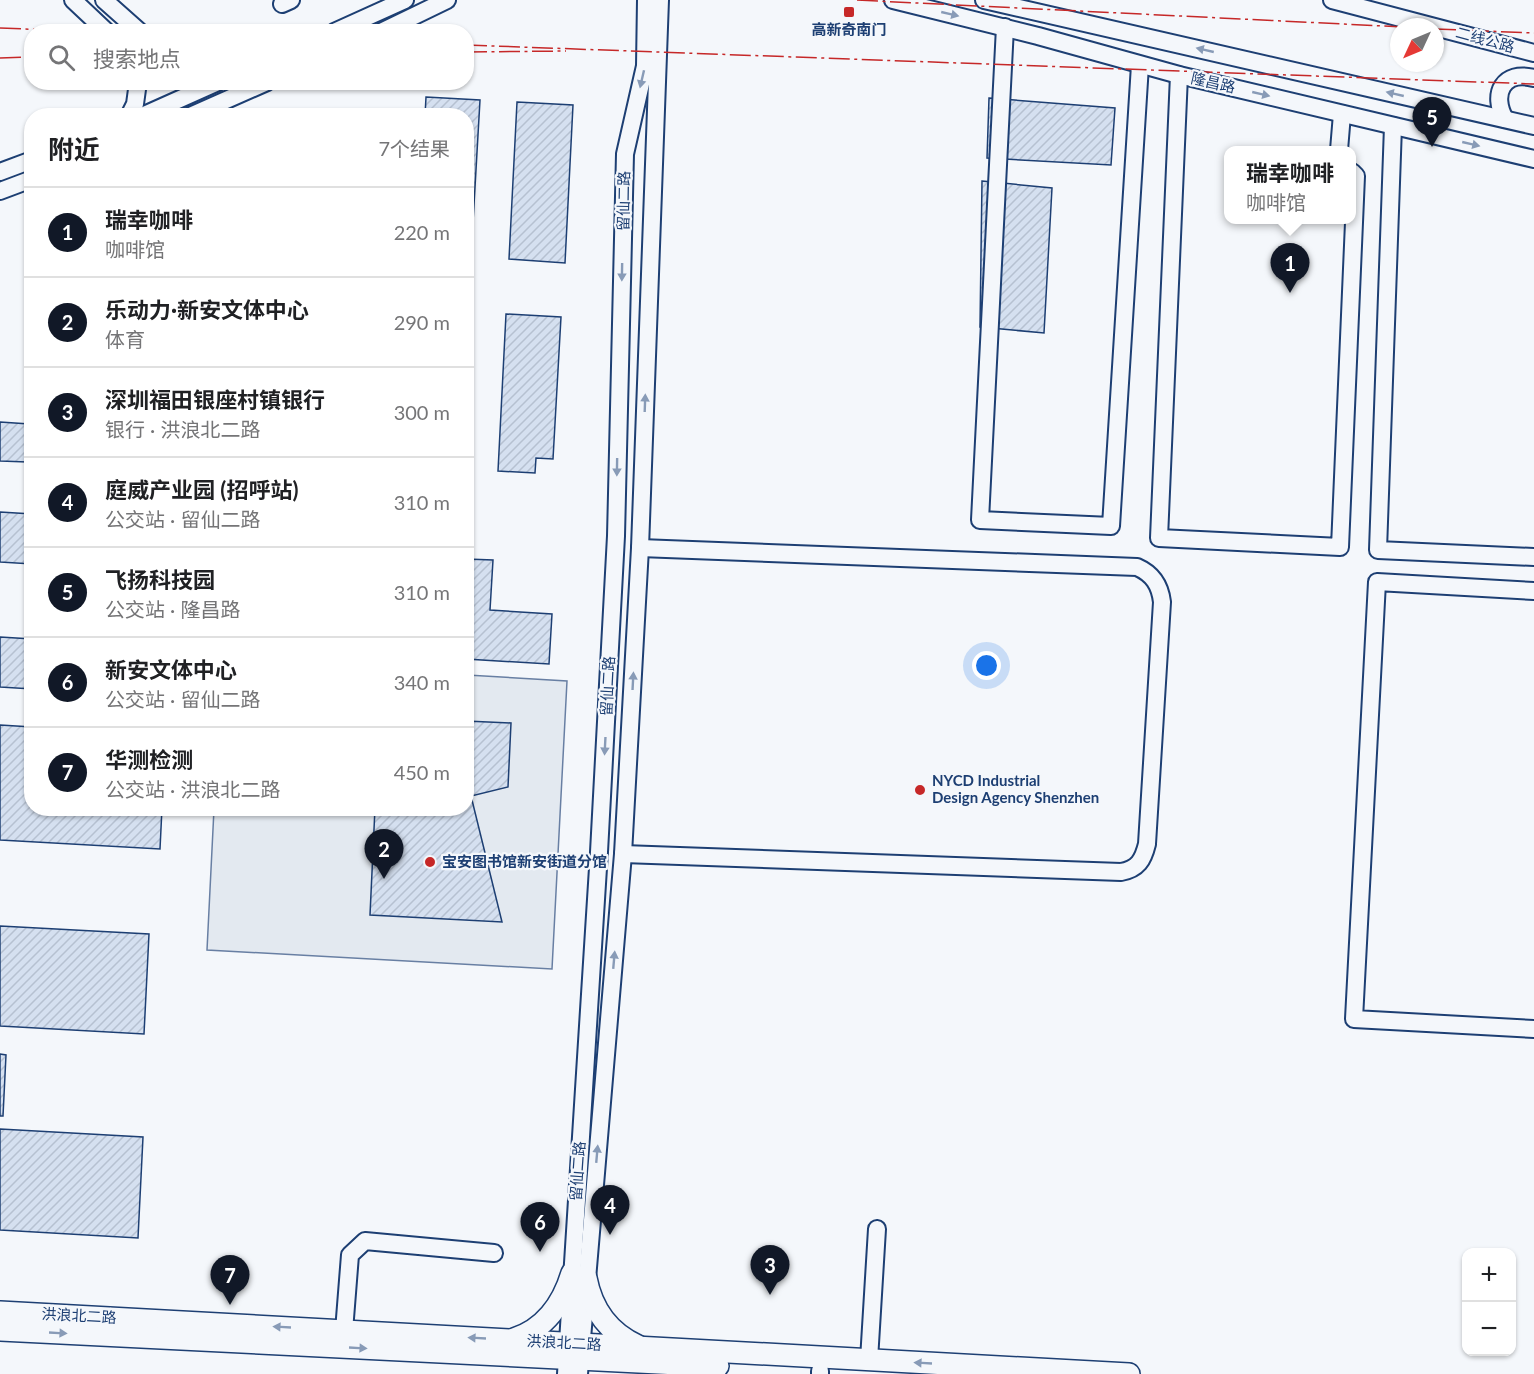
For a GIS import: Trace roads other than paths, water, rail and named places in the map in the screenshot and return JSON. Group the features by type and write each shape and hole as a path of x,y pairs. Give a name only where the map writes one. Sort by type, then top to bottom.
{"main road":[{"path":"536,1374 512,1348 550,1315 579,1276 603,1320 626,1340 641,1347"},
{"name":"洪浪北二路","path":"0,1312 344,1331 512,1348 573,1359 820,1373 874,1367"},
{"name":"洪浪北二路","path":"0,1330 512,1348"},
{"name":"洪浪北二路","path":"573,1359 641,1347 874,1367 1129,1374"}],"street":[{"path":"73,0 98,24"},
{"path":"104,0 131,24"},
{"path":"352,24 405,0"},
{"path":"398,24 447,0"},
{"name":"留仙二路","path":"573,1359 616,536 625,154 645,66 646,0"},
{"name":"留仙二路","path":"579,1276 623,854 640,548 660,0"},
{"name":"隆昌路","path":"893,0 1005,27 1179,75 1534,159"},
{"name":"隆昌路","path":"984,0 1534,126"},
{"name":"二线公路","path":"1332,0 1534,53"},
{"path":"1005,27 980,520 1111,526 1140,65"},
{"path":"1179,75 1159,538 1340,547 1354,224"},
{"path":"1505,119 1498,103 1501,87 1508,80 1517,76 1534,78"},
{"path":"133,108 137,90"},
{"path":"160,108 200,90"},
{"path":"208,108 249,90"},
{"path":"1339,146 1342,114"},
{"path":"1393,126 1378,550 1534,556"},
{"path":"628,143 655,147"},
{"path":"0,172 24,163"},
{"path":"0,191 24,182"},
{"path":"623,854 1121,872 1131,870 1144,856 1147,844 1162,602 1160,589 1155,580 1147,571 1137,567 640,548"},
{"path":"1534,591 1377,582 1354,1019 1534,1029"},
{"path":"874,1367 877,1229"},
{"path":"344,1331 350,1255 365,1240 494,1253"}],"place":[{"name":"高新奇南门","path":"849,12"},
{"name":"飞扬科技园","path":"1432,147"},
{"name":"瑞幸咖啡","path":"1290,293"},
{"name":"NYCD Industrial Design Agency Shenzhen","path":"920,790"},
{"name":"宝安图书馆新安街道分馆","path":"430,862"},
{"name":"乐动力·新安文体中心","path":"384,879"},
{"name":"庭威产业园 (招呼站)","path":"610,1235"},
{"name":"新安文体中心","path":"540,1252"},
{"name":"深圳福田银座村镇银行","path":"770,1295"},
{"name":"华测检测","path":"230,1305"}]}
